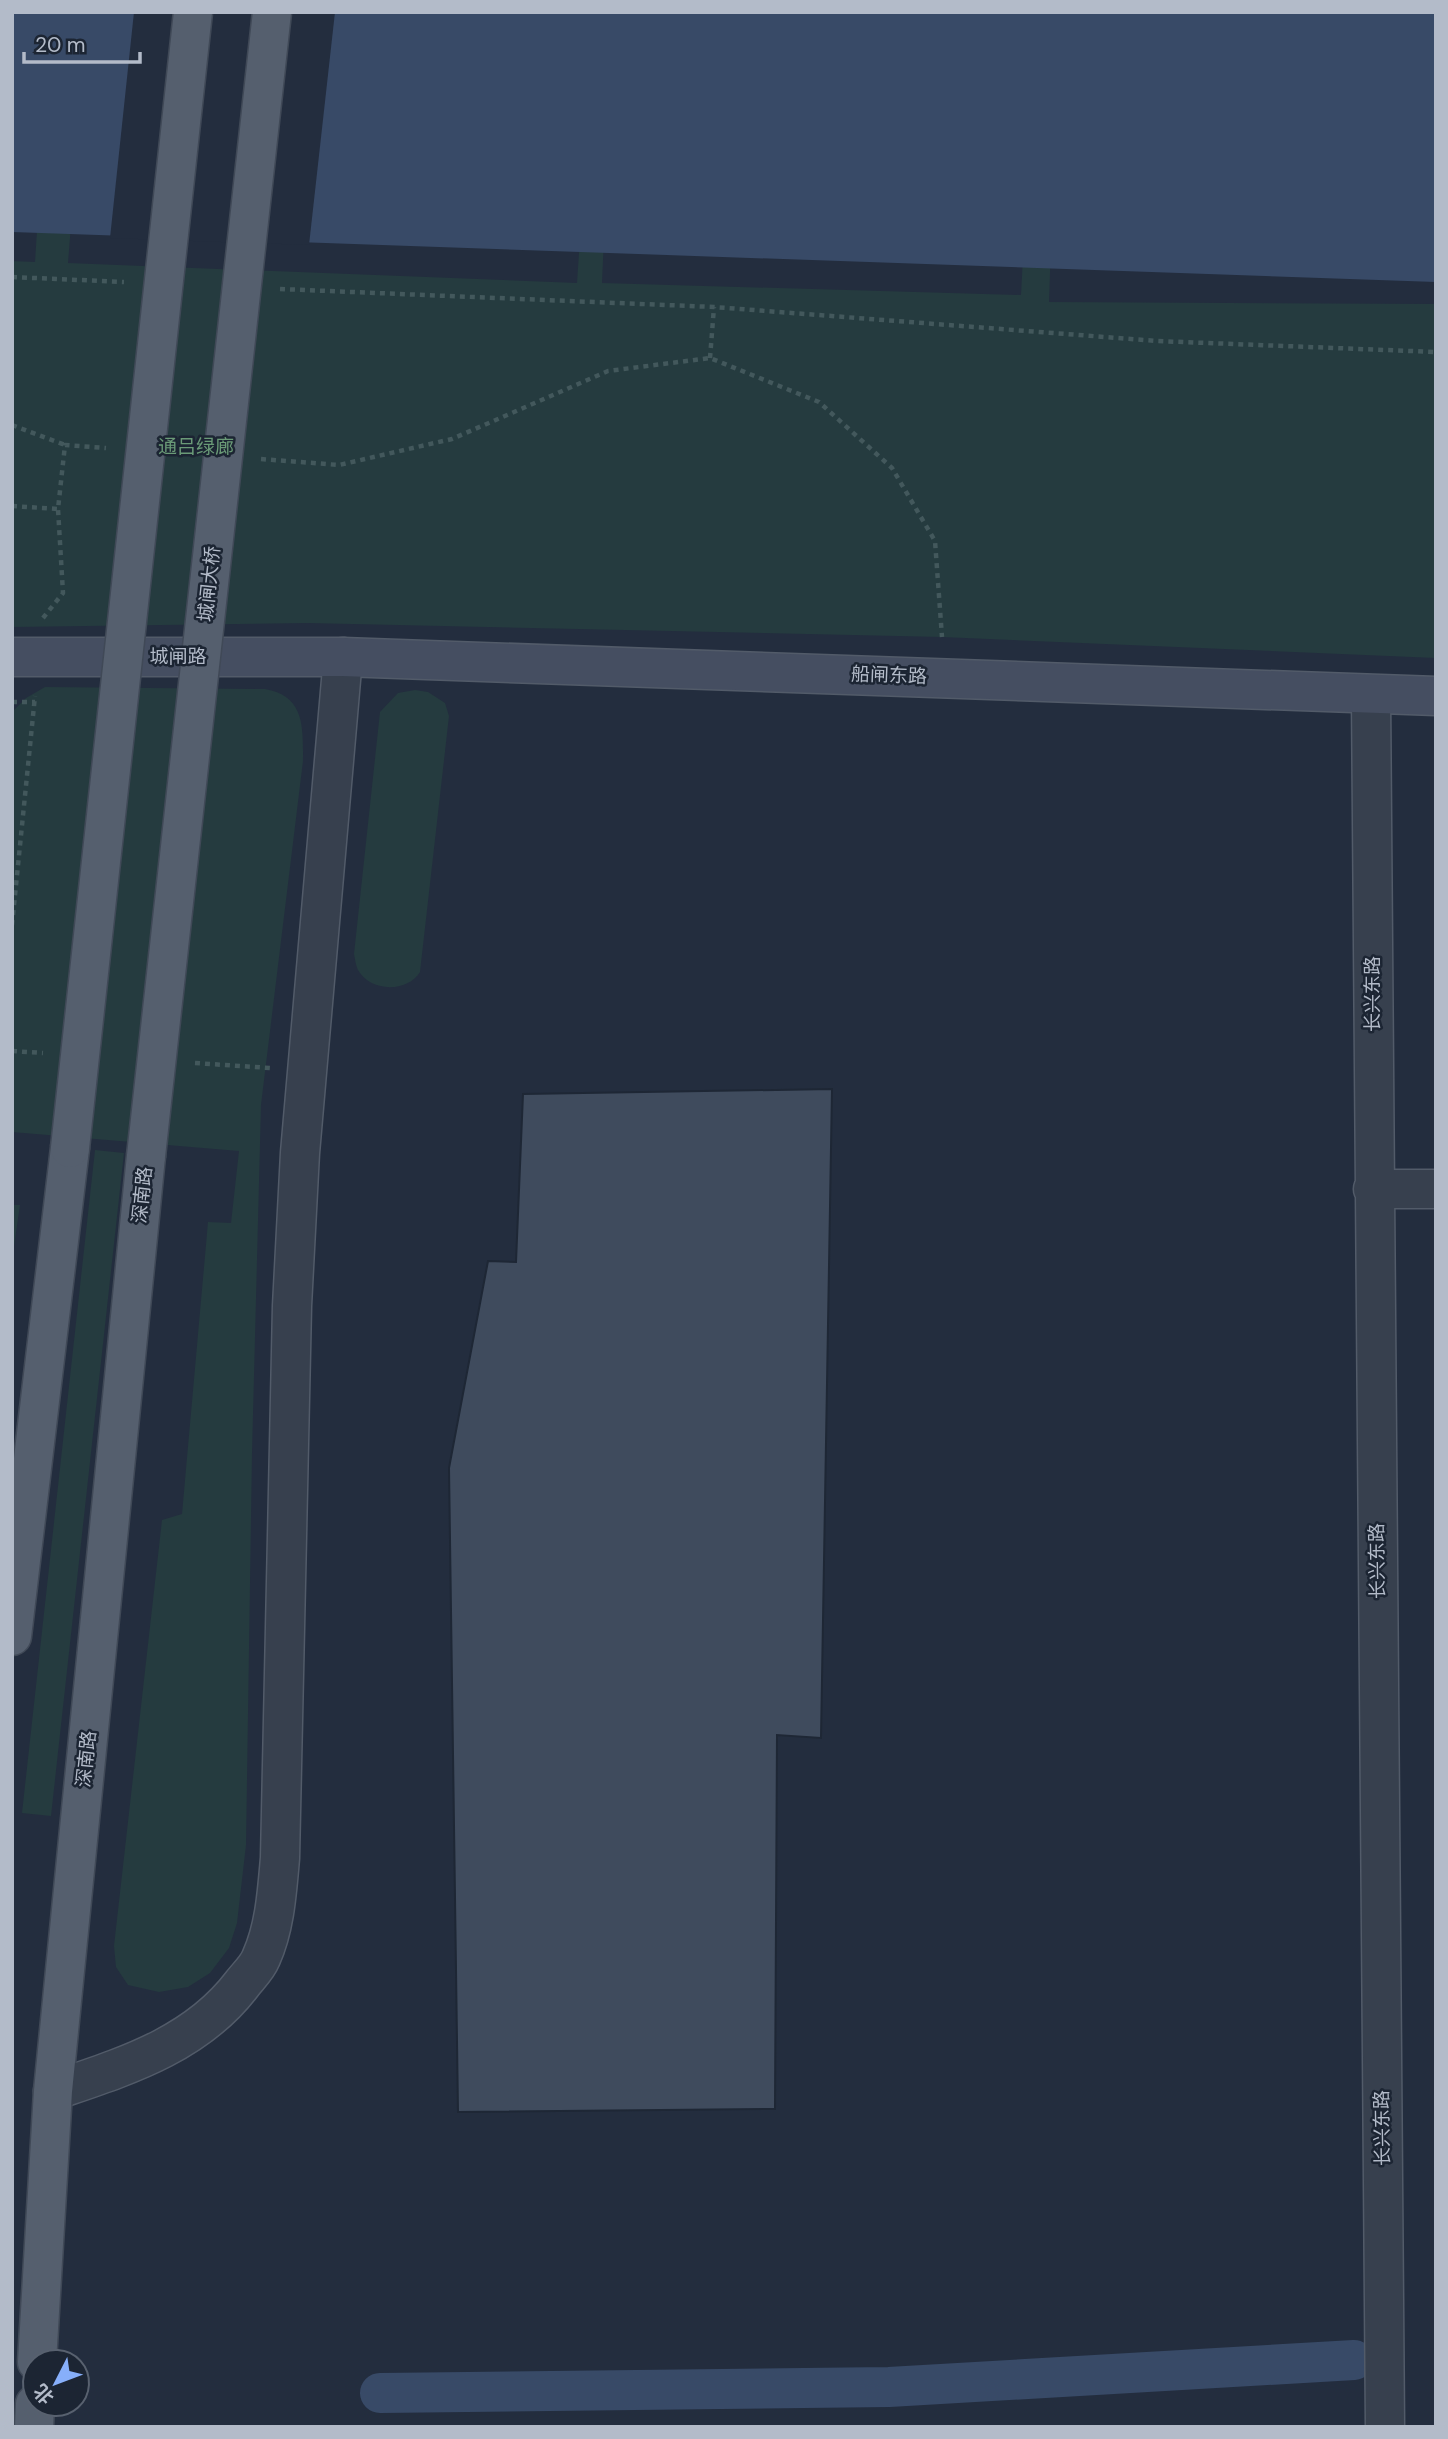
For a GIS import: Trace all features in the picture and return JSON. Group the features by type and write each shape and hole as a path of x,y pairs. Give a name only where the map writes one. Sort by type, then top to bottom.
{"main road":[{"path":"12,1636 70,1148 193,12"},
{"name":"城闸大桥","path":"146,1157 272,12"},
{"name":"深南路","path":"38,2348 53,2091 146,1157"}],"street":[{"name":"城闸路","path":"26,657 343,657"},
{"name":"船闸东路","path":"343,657 1037,679 1371,696 1436,696"},
{"path":"53,2091 153,2056 195,2030 229,2001 261,1960 275,1910 280,1858 292,1306 300,1167 343,657"},
{"name":"长兴东路","path":"1371,696 1385,2427"},
{"path":"1373,1189 1436,1189"}],"path":[{"path":"12,277 136,283"},
{"path":"274,288 713,307 1157,341 1436,352"},
{"path":"710,358 713,307"},
{"path":"257,459 339,465 452,439 608,371 710,358 819,402 892,468 935,541 942,637"},
{"path":"12,425 65,445 120,449"},
{"path":"12,925 35,702 26,657 41,621 63,593 58,509 65,445"},
{"path":"12,506 58,509"},
{"path":"12,702 35,702"}],"green space":[{"name":"通吕绿廊","path":"39,200 71,225 68,263 577,283 580,238 605,214 602,283 1021,295 1025,218 1051,243 1049,302 1436,304 1436,658 942,637 308,623 12,627 12,261 35,262"},
{"path":"45,687 265,689 288,698 295,706 303,736 303,761 261,1105 246,1845 237,1923 229,1948 210,1973 188,1987 159,1992 128,1985 116,1967 114,1946 162,1520 182,1514 208,1222 231,1223 239,1151 12,1132 12,712 26,698"},
{"path":"415,690 428,692 445,703 449,716 420,972 407,983 389,987 371,983 364,978 357,968 354,954 380,712 398,693"},
{"path":"95,1150 124,1153 51,1816 22,1813"},
{"path":"12,1205 20,1205 12,1260"}],"water":[{"path":"12,12 1436,12 1436,282 12,232"}],"pier":[{"path":"134,12 335,12 309,245 110,238"}],"building":[{"path":"832,1089 821,1738 777,1735 775,2109 458,2112 449,1468 488,1261 516,1262 523,1094"}],"waterway":[{"path":"380,2393 889,2387 1354,2360"}]}
